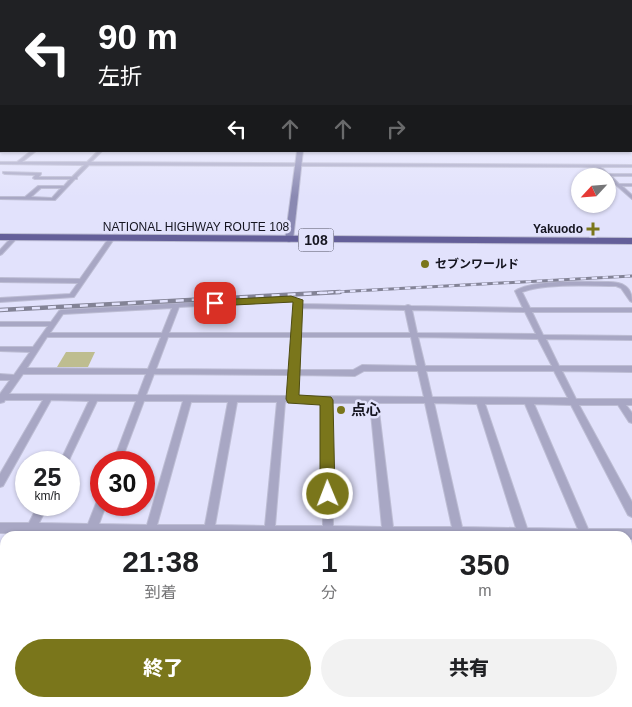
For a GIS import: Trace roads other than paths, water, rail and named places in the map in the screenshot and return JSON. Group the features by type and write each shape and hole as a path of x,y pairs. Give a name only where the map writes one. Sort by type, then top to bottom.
{"highway":[{"name":"NATIONAL HIGHWAY ROUTE 108","path":"0,237 632,241"}],"street":[{"path":"0,177 33,152"},
{"path":"1,199 54,198 99,152"},
{"path":"289,240 300,152"},
{"path":"0,164 594,164 632,166"},
{"path":"594,164 599,168"},
{"path":"5,173 39,174 35,178 75,178"},
{"path":"616,175 632,176"},
{"path":"617,185 632,185"},
{"path":"617,185 632,198"},
{"path":"27,198 40,187 65,187"},
{"path":"0,253 15,237"},
{"path":"0,300 72,296 111,239"},
{"path":"0,280 82,281"},
{"path":"632,300 623,287 617,284 523,288 518,291 526,310 543,338 573,402 632,512"},
{"path":"1,398 22,371 61,312 291,299 298,300 293,399"},
{"path":"121,451 176,306"},
{"path":"298,306 632,310"},
{"path":"408,307 458,531"},
{"path":"0,324 53,324"},
{"path":"46,335 414,335 632,338"},
{"path":"0,349 36,350"},
{"path":"22,371 355,373 362,368 632,369"},
{"path":"0,377 16,378"},
{"path":"0,483 49,397"},
{"path":"1,398 632,402"},
{"path":"69,451 95,398"},
{"path":"151,531 188,399"},
{"path":"209,531 233,399"},
{"path":"269,531 281,400"},
{"path":"326,400 328,531"},
{"path":"374,400 388,531"},
{"path":"480,401 522,531"},
{"path":"528,401 584,531"},
{"path":"620,402 632,420"},
{"path":"31,531 38,516"},
{"path":"91,531 96,516"},
{"path":"0,528 22,531"}],"railway":[{"path":"317,293 632,276"},
{"path":"0,310 340,292"}],"place":[{"name":"Yakuodo","path":"593,229"},
{"name":"セブンワールド","path":"425,264"},
{"name":"点心","path":"341,410"}]}
